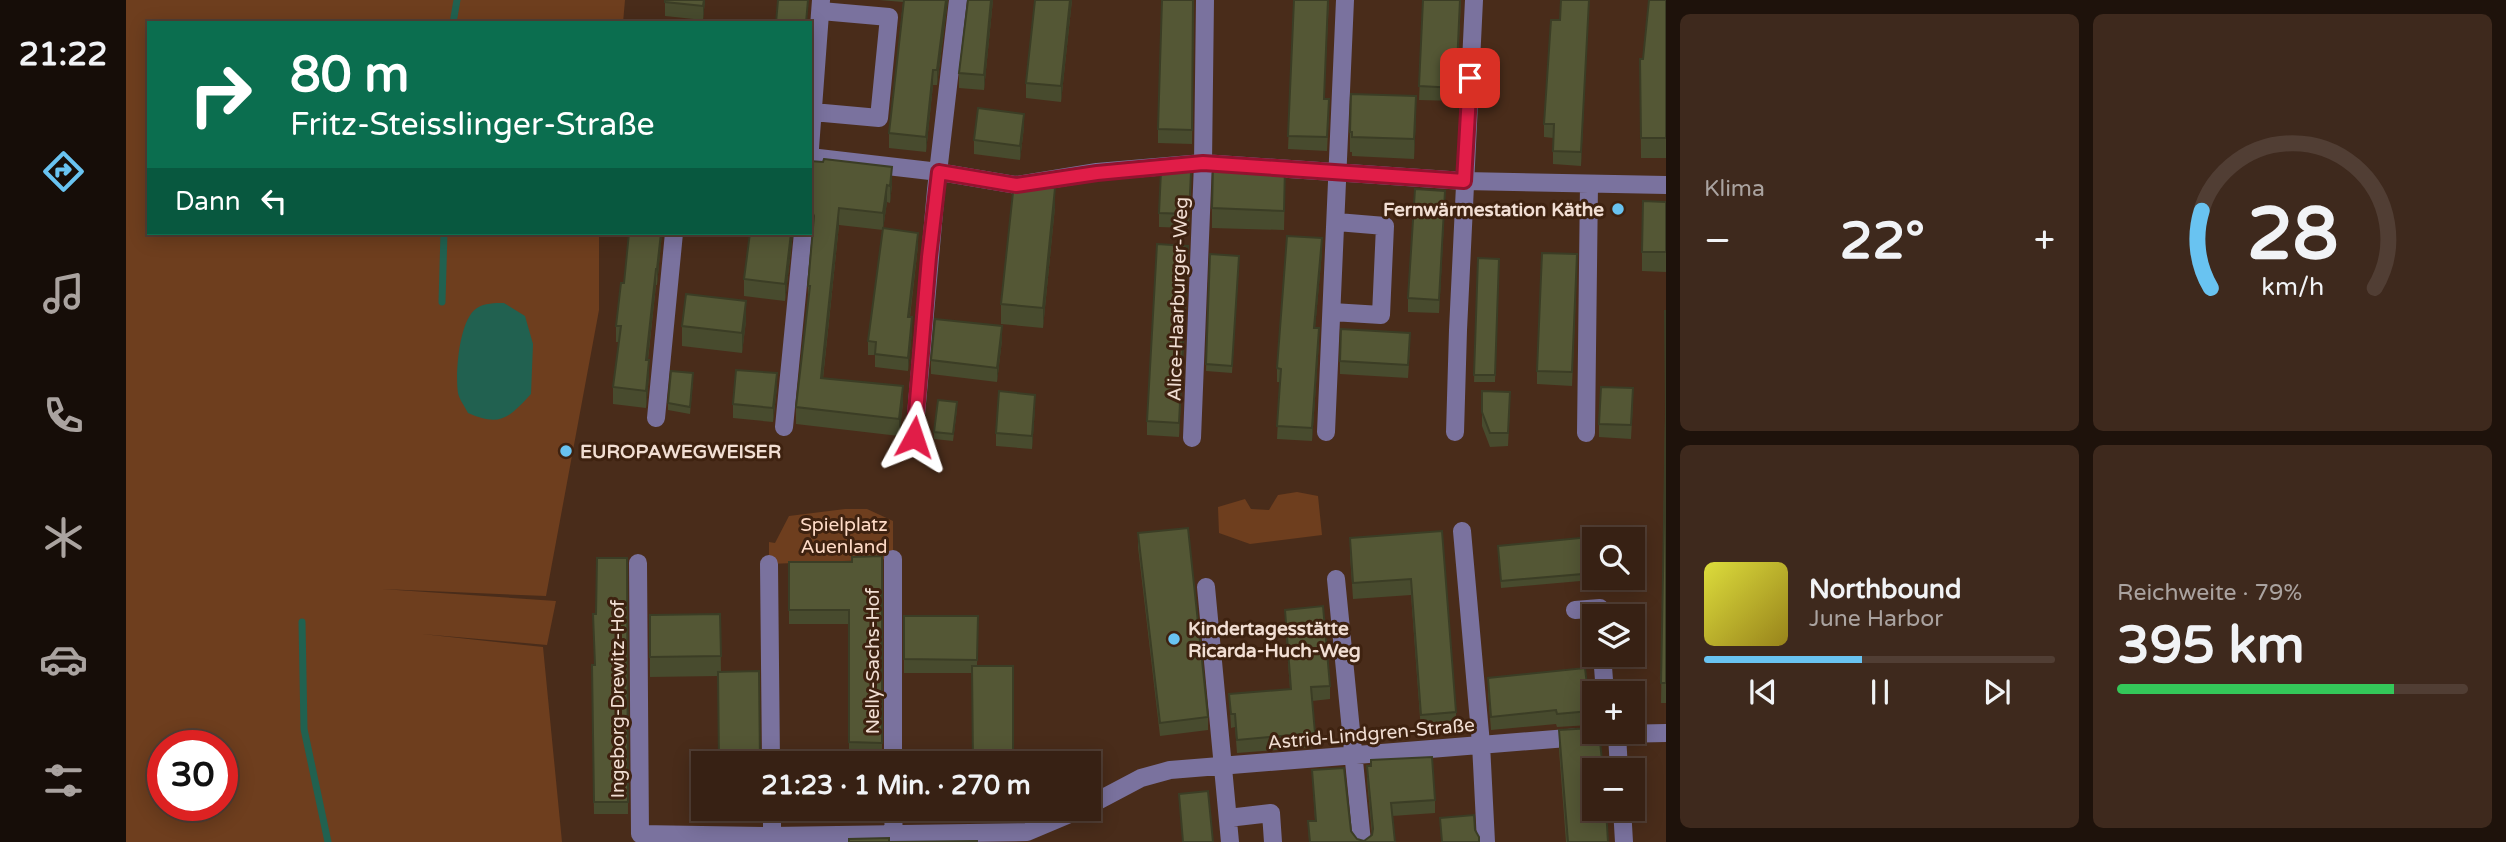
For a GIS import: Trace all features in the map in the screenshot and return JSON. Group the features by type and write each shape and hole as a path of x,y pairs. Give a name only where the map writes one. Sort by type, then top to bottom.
{"street":[{"path":"914,437 930,243 958,0"},
{"name":"Alice-Haarburger-Weg","path":"1192,438 1203,163 1205,0"},
{"path":"1326,432 1345,0"},
{"path":"1455,432 1474,0"},
{"path":"812,124 821,6 889,17 879,118 813,112"},
{"path":"812,157 939,172 1016,185 1097,173 1203,163 1464,181 1666,185"},
{"path":"1586,433 1589,184"},
{"path":"1332,312 1381,315 1385,226 1336,222"},
{"path":"656,418 674,235"},
{"path":"784,427 803,235"},
{"path":"1462,531 1481,744 1486,842"},
{"name":"Nelly-Sachs-Hof","path":"893,559 893,751"},
{"name":"Ingeborg-Drewitz-Hof","path":"638,563 640,834"},
{"path":"769,564 771,751"},
{"path":"1336,579 1362,842"},
{"path":"1206,587 1230,842"},
{"path":"1575,611 1582,610"},
{"name":"Astrid-Lindgren-Straße","path":"1645,733 1666,733"},
{"name":"Astrid-Lindgren-Straße","path":"1101,799 1141,778 1170,770 1353,757 1582,735"},
{"path":"1228,818 1271,814 1273,842"},
{"name":"Astrid-Lindgren-Straße","path":"640,834 778,838 1027,837 1058,821"},
{"path":"1623,821 1624,842"}],"green space":[{"path":"126,0 625,0 623,21 147,21 147,235 599,235 599,310 546,596 382,589 556,601 547,645 422,634 543,647 562,842 126,842"},
{"path":"1297,492 1318,496 1322,535 1250,544 1219,533 1218,507 1245,499 1251,509 1269,510 1278,495"},
{"name":"Spielplatz Auenland","path":"867,509 893,521 893,559 769,564 769,542 775,543 789,516"}],"water":[{"path":"504,303 525,316 533,344 531,394 510,414 503,418 488,419 468,413 458,393 460,348 471,314 483,305"}],"building":[{"path":"665,0 704,0 703,6"},
{"path":"778,0 808,0 806,21 776,21"},
{"path":"904,0 946,0 937,70 933,70 926,137 889,133"},
{"path":"968,0 991,0 984,75 959,73"},
{"path":"1035,0 1070,0 1061,86 1026,83"},
{"path":"1162,0 1193,0 1192,130 1158,129"},
{"path":"1294,0 1328,0 1324,99 1329,99 1327,137 1288,136"},
{"path":"1423,0 1460,0 1456,88 1419,86"},
{"path":"1561,0 1589,0 1581,152 1553,151 1554,124 1544,124 1551,20 1560,20"},
{"path":"1649,0 1666,0 1666,138 1641,138 1640,59 1643,59"},
{"path":"1351,94 1416,96 1414,139 1352,137"},
{"path":"978,108 1024,114 1020,146 974,140"},
{"path":"824,159 892,167 883,213 839,208 821,378 903,386 899,419 796,407 810,286 814,216 812,161 823,162"},
{"path":"1222,165 1285,167 1284,211 1212,208 1213,167 1222,168"},
{"path":"1161,171 1191,172 1189,214 1159,213"},
{"path":"1014,183 1055,188 1043,308 1001,304"},
{"path":"1415,189 1445,191 1439,300 1408,298"},
{"path":"1643,201 1666,202 1666,252 1642,252"},
{"path":"883,228 918,233 908,317 912,317 908,358 875,354 876,342 868,341"},
{"path":"629,235 661,235 646,360 649,360 646,391 613,387 621,326 616,326 621,283 624,283"},
{"path":"750,235 791,235 785,284 744,279"},
{"path":"1287,236 1322,238 1314,328 1319,328 1312,428 1277,426 1281,369 1277,368"},
{"path":"1157,244 1188,246 1179,423 1147,421"},
{"path":"1542,253 1577,254 1572,372 1537,371"},
{"path":"1210,254 1239,256 1232,366 1206,364"},
{"path":"1478,258 1499,259 1495,375 1474,375"},
{"path":"686,294 746,301 742,333 682,326"},
{"path":"1665,311 1666,311 1666,412"},
{"path":"935,319 1002,326 997,368 931,360"},
{"path":"1341,329 1410,333 1408,365 1340,361"},
{"path":"736,370 777,373 773,408 733,404"},
{"path":"671,371 693,373 690,407 668,403"},
{"path":"1601,387 1633,388 1631,425 1599,424"},
{"path":"999,391 1035,395 1032,436 996,433"},
{"path":"1482,391 1510,392 1508,433 1490,433 1482,412"},
{"path":"938,400 957,402 953,434 934,432"},
{"path":"1666,412 1666,683 1661,683"},
{"name":"Kindertagesstätte Ricarda-Huch-Weg","path":"1188,528 1208,717 1160,723 1138,533"},
{"path":"1442,531 1456,712 1421,715 1411,579 1353,583 1350,538"},
{"path":"1582,538 1582,574 1501,581 1498,546"},
{"path":"882,556 882,743 849,742 849,610 789,610 789,562 852,562 852,557"},
{"path":"597,558 627,558 628,802 594,802 592,665 595,665 593,614 596,614"},
{"path":"1323,606 1330,686 1311,687 1315,733 1237,740 1235,714 1231,714 1229,694 1291,689 1285,610"},
{"path":"720,614 721,656 650,657 650,615"},
{"path":"904,616 978,616 977,660 904,659"},
{"path":"972,666 1013,666 1013,751 973,751"},
{"path":"1585,668 1587,681 1582,681 1582,712 1557,714 1556,710 1491,717 1488,678"},
{"path":"759,671 760,751 719,751 718,672"},
{"path":"1582,729 1582,744 1600,744 1602,758 1582,758 1582,821 1607,821 1608,842 1568,842 1559,730"},
{"path":"1432,757 1435,800 1391,803 1395,842 1310,842 1308,821 1316,821 1312,770 1344,768 1351,831 1357,839 1364,841 1372,835 1373,829 1367,766 1371,766 1371,760"},
{"path":"1208,791 1213,842 1183,842 1179,794"},
{"path":"1474,815 1479,842 1442,842 1440,818"},
{"path":"889,838 889,842 849,842 849,839"},
{"path":"977,841 977,842 889,842"}],"waterway":[{"path":"453,21 457,0"},
{"path":"442,302 444,235"},
{"path":"302,622 304,729 328,842"}],"place":[{"name":"Fernwärmestation Käthe","path":"1618,209"},
{"name":"EUROPAWEGWEISER","path":"566,451"},
{"name":"Kindertagesstätte Ricarda-Huch-Weg","path":"1174,639"}],"route":[{"path":"914,437 939,172 1016,185 1061,177 1203,163 1464,181 1470,78"}]}
